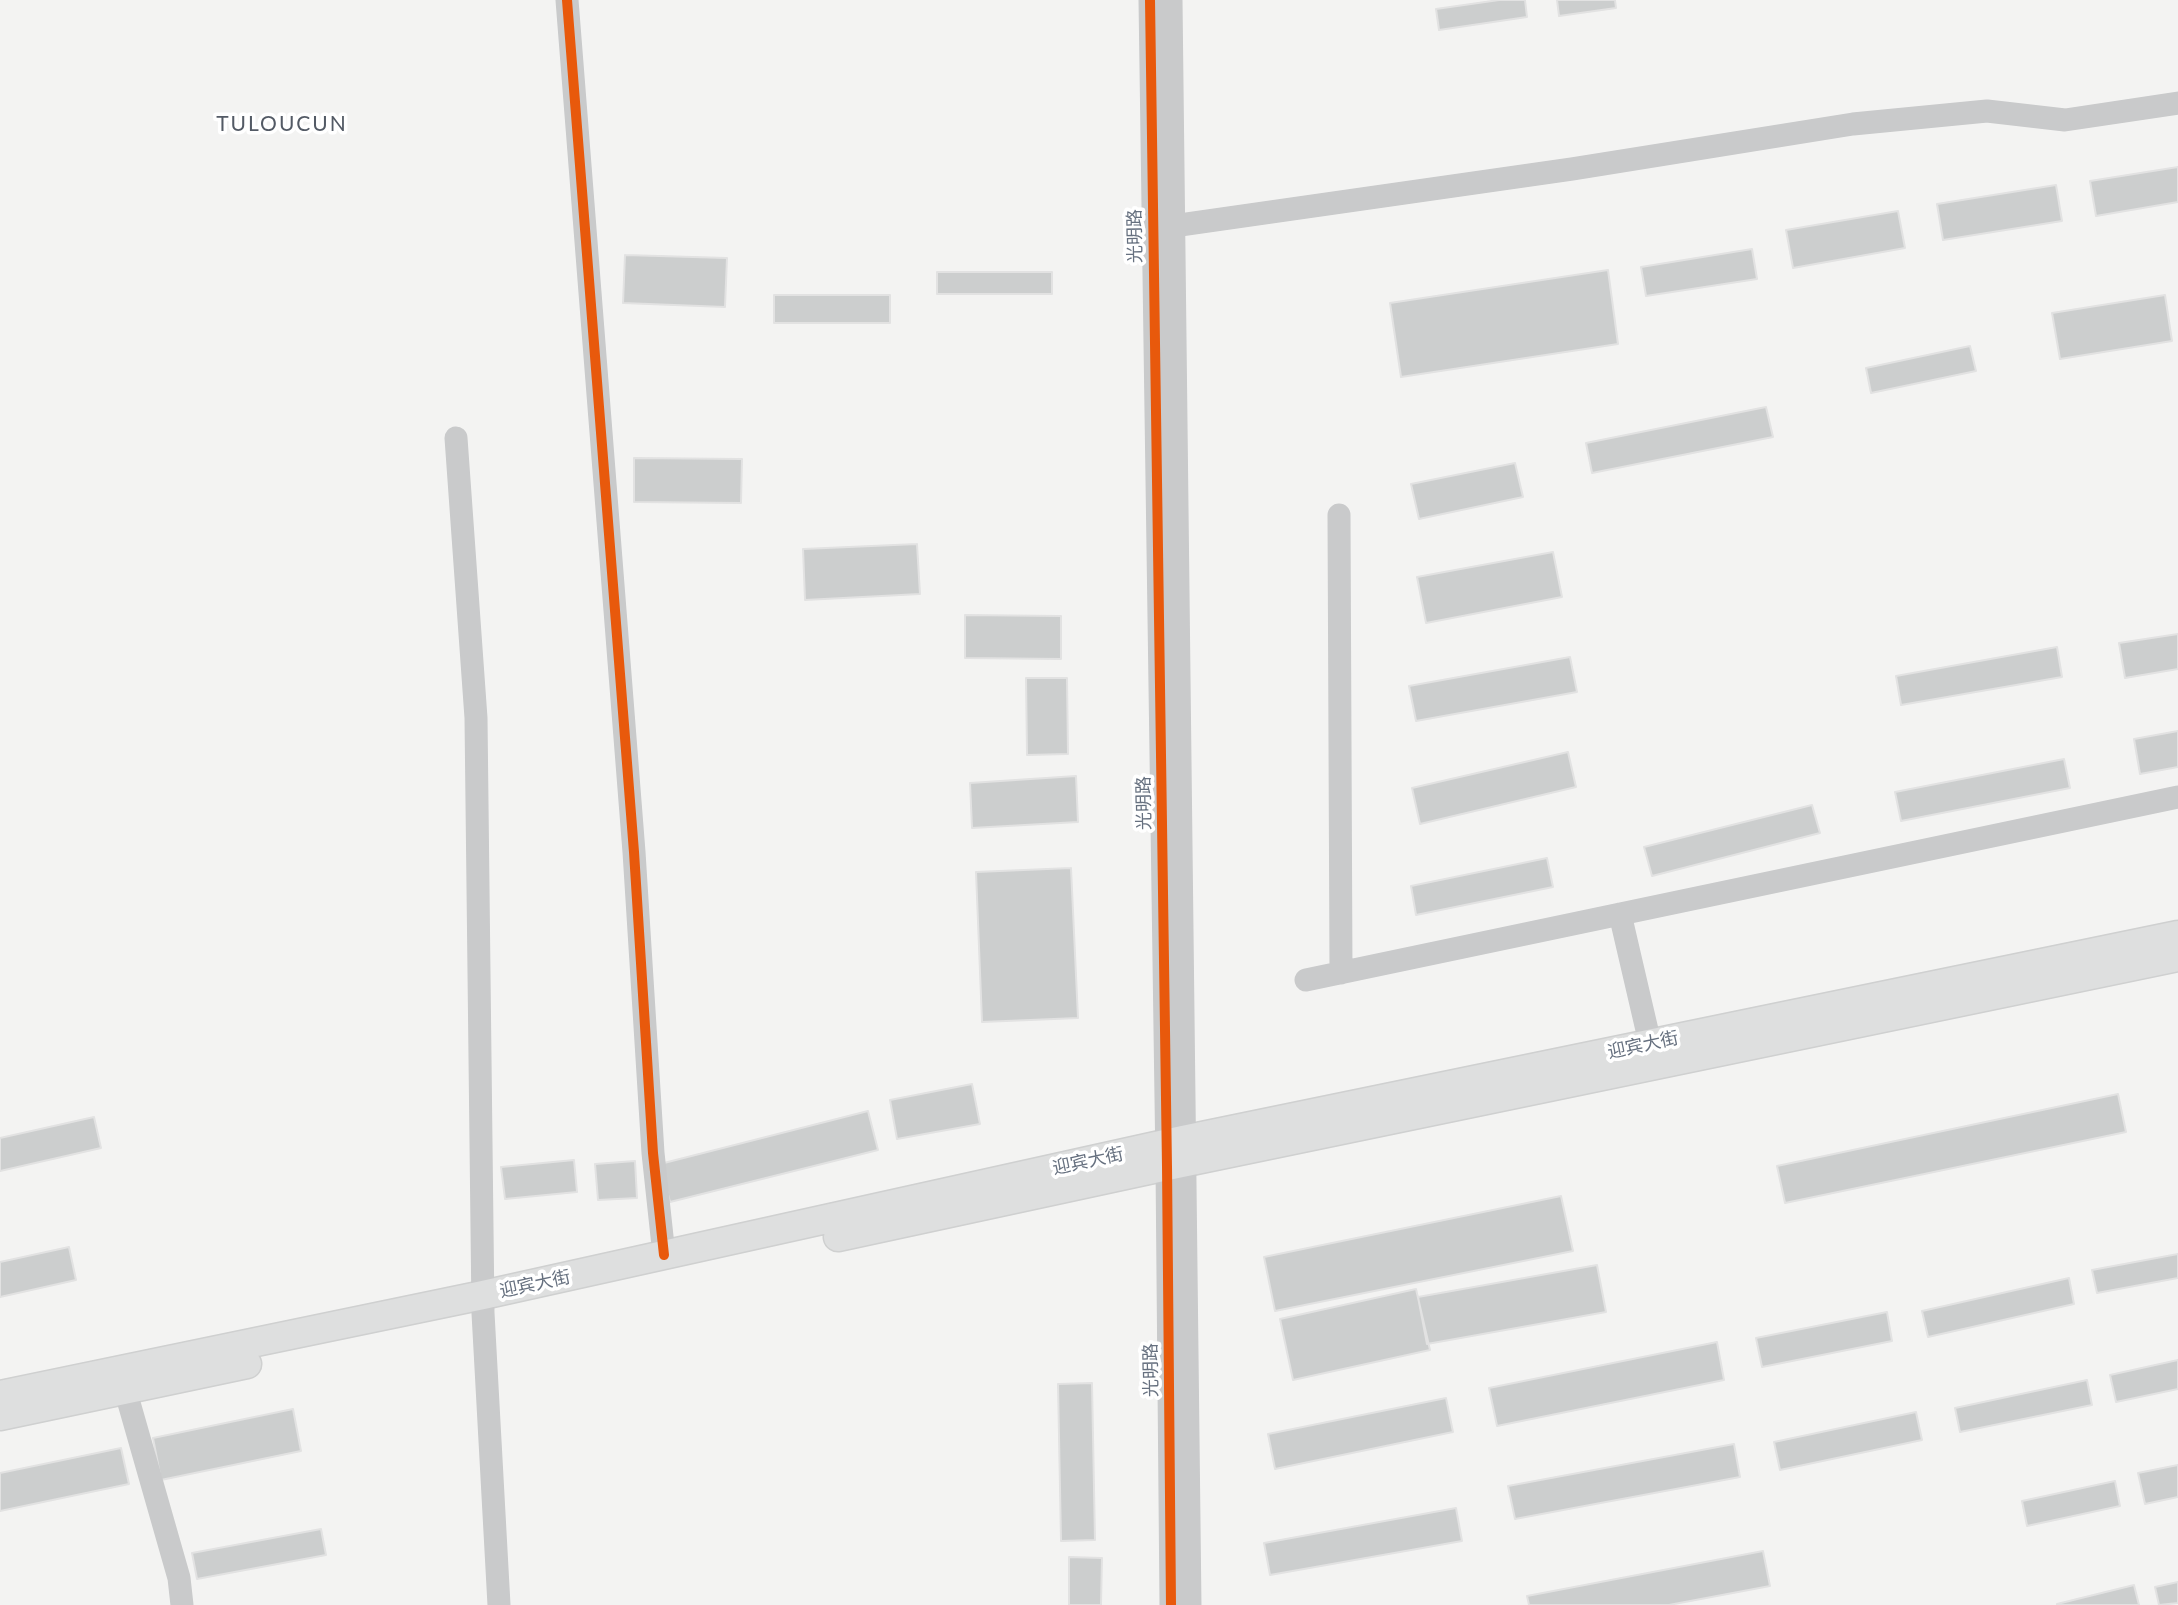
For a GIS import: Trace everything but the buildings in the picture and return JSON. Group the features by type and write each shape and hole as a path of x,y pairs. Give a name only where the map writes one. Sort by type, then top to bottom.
{"main road":[{"name":"迎宾大街","path":"0,1416 122,1380 1175,1153 1650,1043 2178,935"},
{"name":"迎宾大街","path":"483,1304 664,1255 2178,957"},
{"name":"迎宾大街","path":"0,1395 122,1380"}],"street":[{"path":"567,0 634,852 653,1153 664,1255"},
{"name":"光明路","path":"1150,0 1163,228 1175,1153 1190,1605"},
{"name":"光明路","path":"1163,228 1171,0"},
{"path":"1163,228 1559,171 1853,124 1987,111 2065,120 2178,103"},
{"path":"456,438 476,718 483,1304 499,1605"},
{"path":"1339,515 1341,972"},
{"path":"1306,980 2178,797"},
{"path":"1620,914 1650,1043"},
{"name":"光明路","path":"1171,1605 1175,1153"},
{"path":"122,1380 179,1578 182,1605"}],"cycle path":[{"path":"567,0 634,852 653,1153 664,1255"},
{"path":"1150,0 1171,1605"}],"district":[{"name":"TULOUCUN","path":"282,124"}]}
